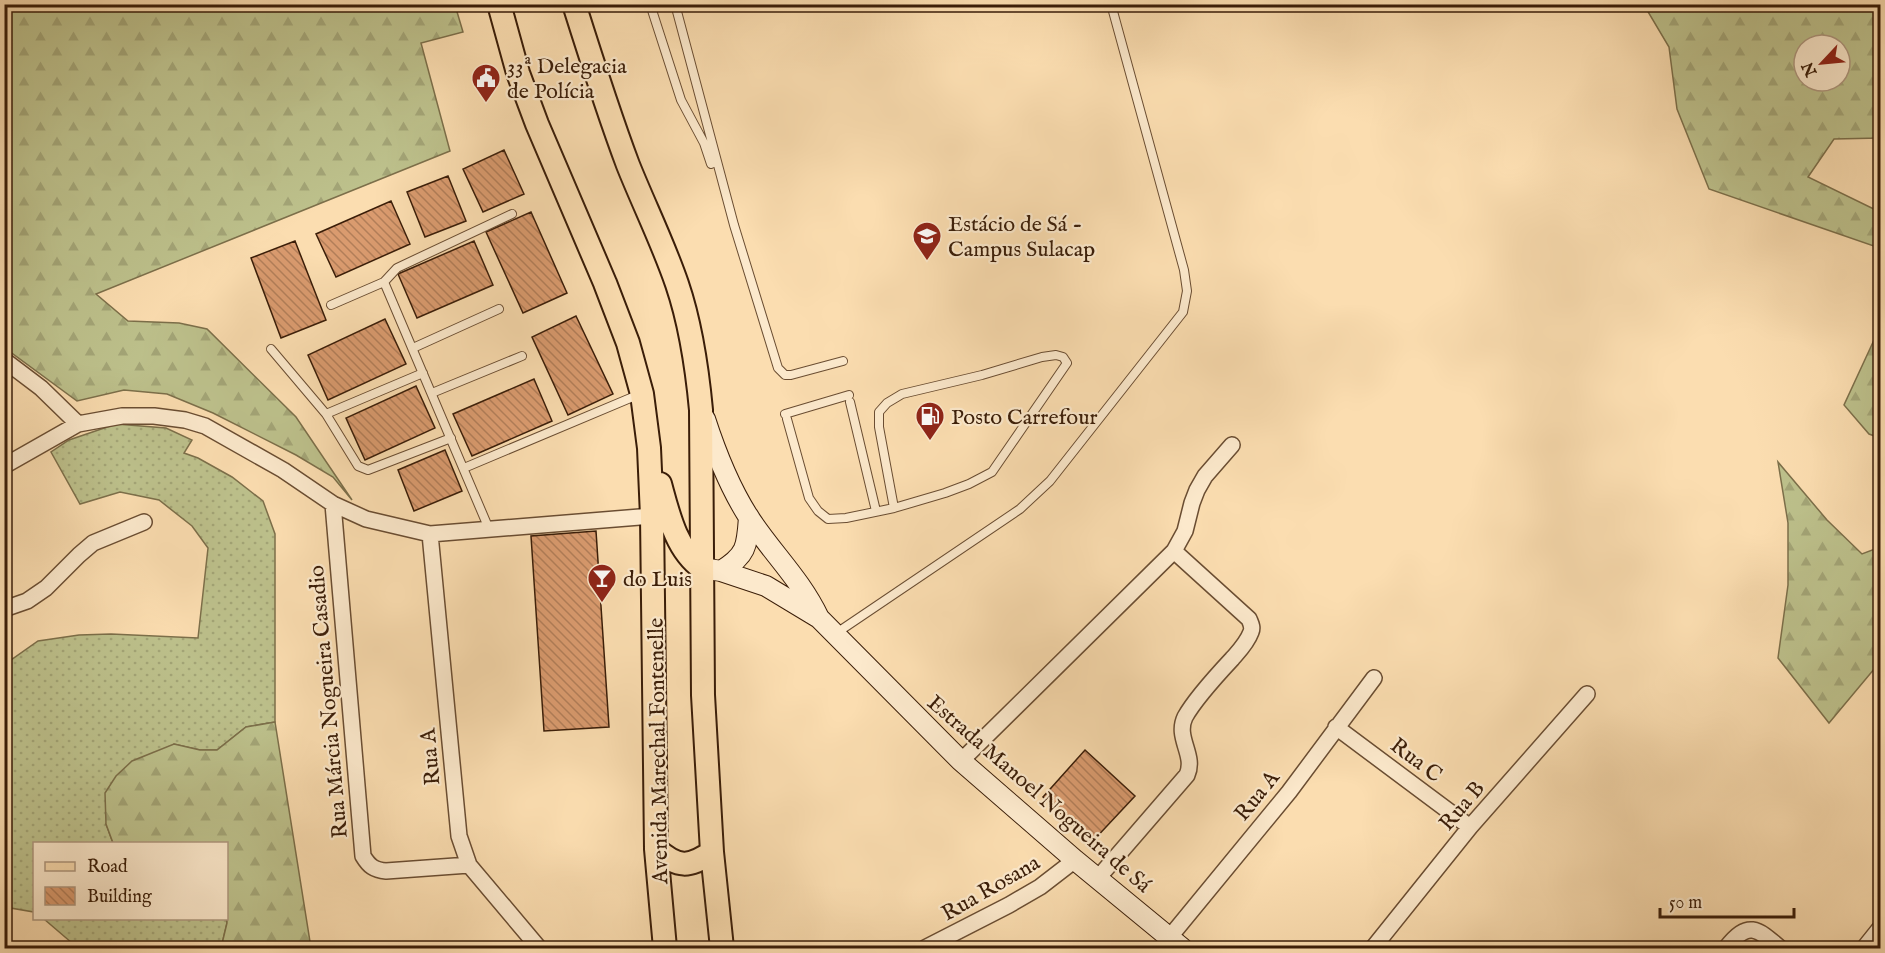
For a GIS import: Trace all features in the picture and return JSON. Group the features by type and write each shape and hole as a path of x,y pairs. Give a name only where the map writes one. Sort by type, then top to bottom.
{"main road":[{"name":"Avenida Marechal Fontenelle","path":"499,4 518,74 566,194 605,283 628,343 642,394 650,448 656,849 665,948"},
{"path":"574,4 603,97 678,286 697,363 712,570 703,695 712,852 722,948"},
{"name":"Estrada Manoel Nogueira de Sá","path":"701,410 730,485 749,518 798,581 819,618 834,635 961,761 1075,860 1176,943"},
{"path":"650,448 668,514 677,535 688,556 712,570"},
{"path":"712,570 739,559 747,540 749,518"},
{"name":"Estrada Manoel Nogueira de Sá","path":"712,570 766,586 819,618"},
{"path":"656,849 676,864 700,860 712,852"}],"street":[{"path":"4,360 40,388 78,424"},
{"path":"4,466 78,424 122,416 154,416 185,420 205,426 283,470 333,504 366,519 430,534 652,516"},
{"path":"961,761 1174,551 1185,531 1197,490 1232,445"},
{"name":"Rua Márcia Nogueira Casadio","path":"333,504 363,856 369,866 376,870 386,871 469,865"},
{"path":"4,609 27,601 46,588 93,543 144,522"},
{"name":"Rua A","path":"430,534 459,836 469,865 539,948"},
{"path":"1098,878 1187,775 1191,768 1183,739 1182,728 1185,717 1210,683 1246,642 1252,626 1249,619 1174,551"},
{"name":"Rua A","path":"1176,943 1374,678"},
{"name":"Rua B","path":"1373,948 1470,827 1587,694"},
{"name":"Rua C","path":"1336,727 1470,827"},
{"name":"Rua Rosana","path":"925,948 1040,887 1075,860"},
{"path":"1864,948 1881,928"},
{"path":"1726,948 1739,934 1747,930 1755,930 1763,933 1780,948"}],"lane":[{"path":"650,4 681,100 704,143 711,164"},
{"path":"675,4 731,214 778,368 785,375 791,375 843,361"},
{"path":"834,635 1020,508 1050,481 1183,312 1187,291 1184,270 1111,4"},
{"path":"331,305 384,282 398,268 512,214"},
{"path":"384,282 490,530"},
{"path":"413,348 499,309"},
{"path":"271,349 326,414 358,466 363,469 368,470 451,438"},
{"path":"876,511 849,398 786,416 809,498 818,511 828,519 846,519 894,508 969,484 992,472 1067,363 1063,357 1056,355 1042,357 982,375 902,394 887,403 879,412 879,427 894,508"},
{"path":"432,393 522,356"},
{"path":"326,414 423,373"},
{"path":"464,468 642,394"}],"green space":[{"path":"5,4 455,5 463,32 421,43 450,151 96,294 128,321 179,323 207,329 296,417 352,500 333,477 296,455 213,413 167,394 124,390 77,401 5,348"},
{"path":"1644,5 1880,5 1880,138 1834,139 1808,177 1880,212 1880,276 1874,246 1709,189 1677,109 1669,47"},
{"path":"1880,327 1880,438 1869,434 1844,405"},
{"path":"116,424 166,428 192,440 184,453 232,477 263,501 275,534 275,722 246,727 217,750 200,750 174,744 106,824 113,842 33,842 33,912 5,907 4,665 38,641 79,635 111,634 198,638 208,548 192,526 159,500 120,492 80,504 51,452 69,440"},
{"path":"1778,462 1827,520 1862,554 1880,547 1880,662 1829,723 1778,658 1788,585 1788,523"},
{"path":"275,722 311,948 221,948 228,920 228,842 113,842 106,824 105,793 116,776 132,761 174,744 200,750 217,750 246,727"},
{"path":"45,920 226,920 227,923 221,948 72,948 72,943"}],"building":[{"path":"504,150 524,194 483,212 463,169"},
{"path":"448,176 466,221 425,237 407,192"},
{"path":"391,201 410,244 336,277 316,234"},
{"path":"531,212 567,293 523,313 486,232"},
{"path":"295,241 326,320 281,338 251,258"},
{"path":"474,241 493,285 417,318 398,274"},
{"path":"576,316 613,394 568,415 532,337"},
{"path":"385,319 406,364 328,400 308,355"},
{"path":"534,379 552,421 472,456 453,414"},
{"path":"416,386 435,428 365,460 346,418"},
{"path":"445,450 462,491 414,511 398,470"},
{"path":"596,531 609,727 544,731 531,536"},
{"path":"1085,750 1135,796 1092,842 1043,797"}],"place":[{"name":"33ª Delegacia de Polícia","path":"486,104"},
{"name":"Estácio de Sá - Campus Sulacap","path":"927,262"},
{"name":"Posto Carrefour","path":"930,442"},
{"name":"do Luis","path":"602,604"}]}
